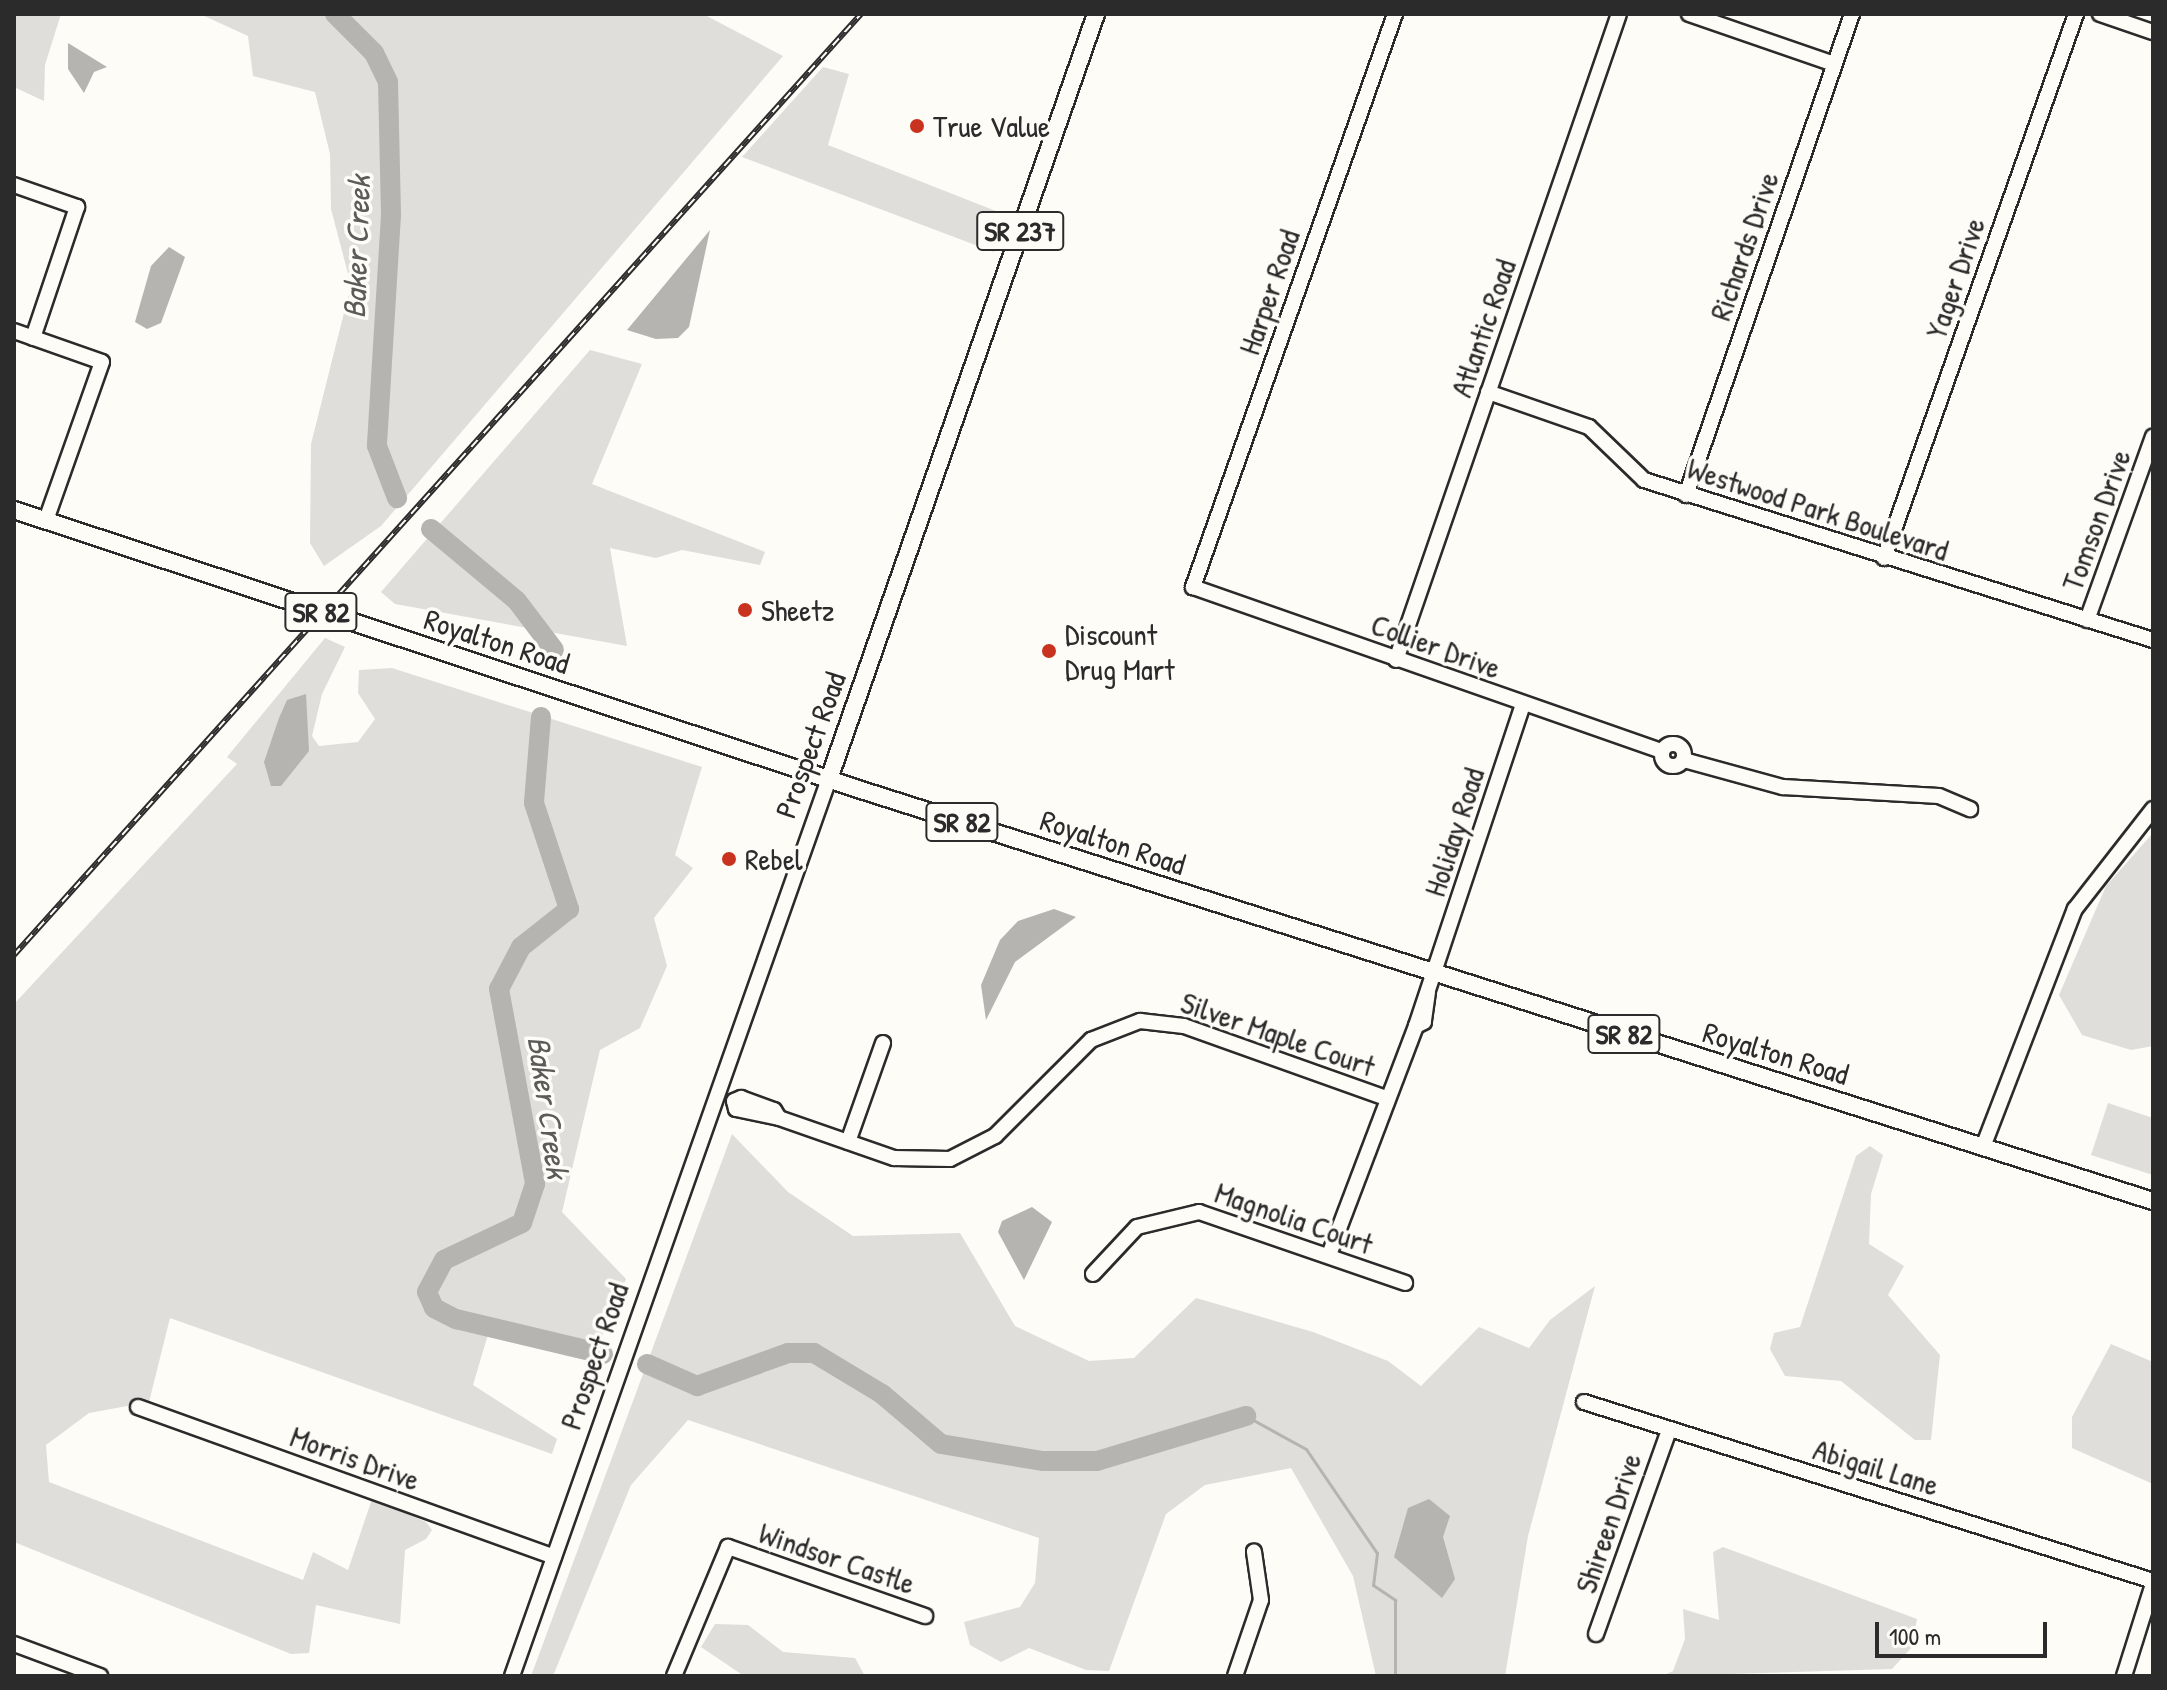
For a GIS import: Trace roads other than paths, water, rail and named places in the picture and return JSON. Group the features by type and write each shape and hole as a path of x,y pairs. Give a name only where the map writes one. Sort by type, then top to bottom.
{"main road":[{"name":"Prospect Road","path":"829,779 1096,14"},
{"name":"Royalton Road","path":"14,510 1435,975 2153,1201"}],"street":[{"name":"Harper Road","path":"1193,587 1395,14"},
{"name":"Atlantic Road","path":"1396,660 1619,14"},
{"path":"1689,14 1834,64"},
{"name":"Richards Drive","path":"1686,495 1852,14"},
{"name":"Yager Drive","path":"1884,558 2076,14"},
{"path":"2100,14 2153,32"},
{"path":"14,185 77,207 33,338"},
{"path":"14,331 102,362 46,520"},
{"name":"Westwood Park Boulevard","path":"1488,392 1589,427 1644,480 1884,558 2153,640"},
{"name":"Tomson Drive","path":"2087,620 2153,437"},
{"name":"Collier Drive","path":"1193,587 1523,705 1662,751 1678,745 1684,760 1783,787 1939,796 1970,809"},
{"name":"Holiday Road","path":"1329,1255 1386,1098 1416,1026 1421,995 1428,992 1435,975 1523,705"},
{"name":"Prospect Road","path":"512,1676 829,779"},
{"path":"1983,1147 2075,909 2153,809"},
{"name":"Silver Maple Court","path":"716,1095 774,1110 779,1118 905,1161 963,1155 995,1136 1091,1040 1140,1021 1184,1026 1386,1098"},
{"path":"848,1142 883,1043"},
{"name":"Magnolia Court","path":"1093,1274 1137,1227 1185,1212 1227,1218 1405,1283"},
{"name":"Abigail Lane","path":"1584,1402 2153,1583"},
{"name":"Morris Drive","path":"138,1407 554,1557"},
{"name":"Shireen Drive","path":"1596,1634 1669,1430"},
{"name":"Windsor Castle","path":"674,1676 728,1547 925,1616"},
{"path":"1235,1676 1261,1600 1254,1552"},
{"path":"2124,1676 2153,1583"},
{"path":"14,1644 100,1676"}],"waterway":[{"name":"Baker Creek","path":"335,14 374,53 388,82 391,215 377,446 397,498"},
{"name":"Baker Creek","path":"431,529 517,601 554,650"},
{"name":"Baker Creek","path":"541,717 534,803 569,909 521,947 499,989 535,1184 522,1223 444,1260 427,1292 434,1308 456,1319 603,1354"},
{"name":"Baker Creek","path":"647,1364 697,1386 788,1353 814,1353 882,1394 941,1444 1043,1461 1097,1461 1246,1416"},
{"path":"1246,1416 1306,1449 1377,1553 1373,1585 1395,1600 1395,1676"}],"railway":[{"path":"14,955 861,14"}],"place":[{"name":"True Value","path":"917,126"},
{"name":"Sheetz","path":"745,610"},
{"name":"Discount Drug Mart","path":"1049,651"},
{"name":"Rebel","path":"729,859"}]}
